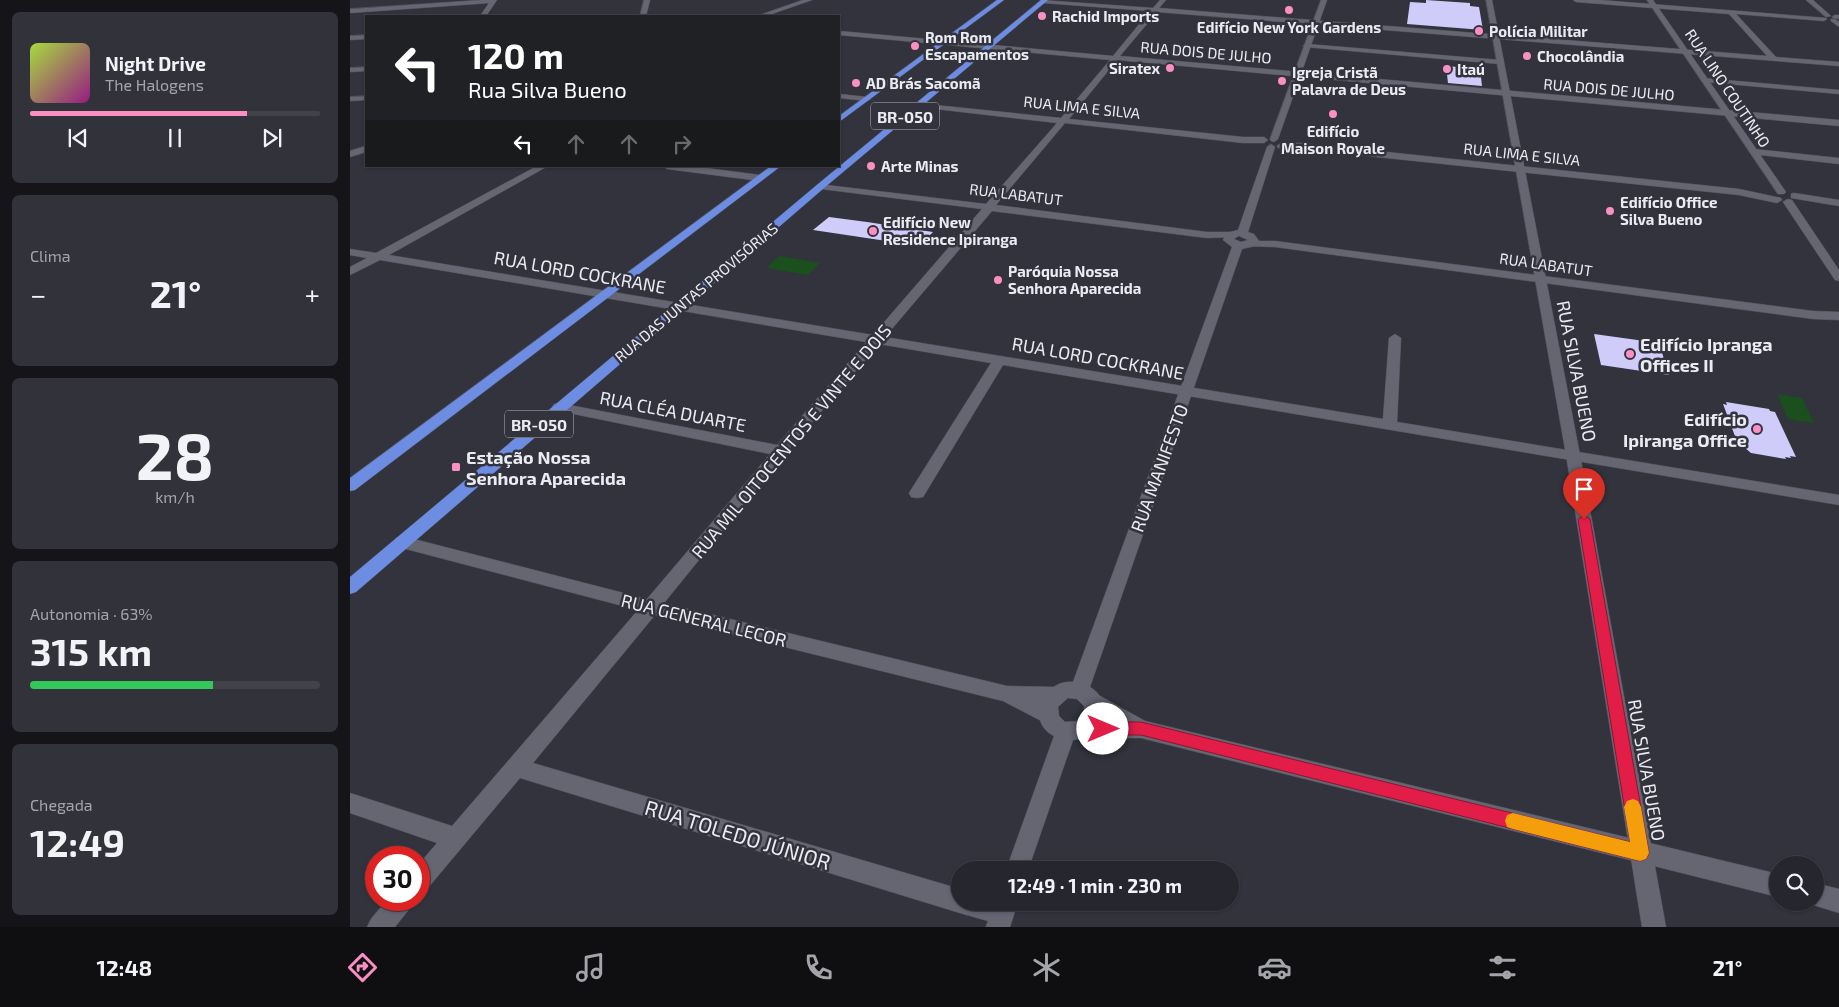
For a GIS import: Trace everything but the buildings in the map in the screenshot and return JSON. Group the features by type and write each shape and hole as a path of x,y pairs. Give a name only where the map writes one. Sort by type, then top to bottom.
{"highway":[{"name":"BR-050","path":"840,119 1000,0"},
{"name":"RUA DAS JUNTAS PROVISÓRIAS","path":"350,587 559,407 672,306 821,186 1044,1"},
{"path":"350,486 613,296 776,167"}],"street":[{"path":"350,11 494,0"},
{"path":"484,15 494,0"},
{"path":"641,15 647,0"},
{"path":"763,15 800,1 809,0"},
{"path":"1096,6 1101,0"},
{"name":"RUA MIL OITOCENTOS E VINTE E DOIS","path":"430,867 651,607 780,451 1064,120 1163,0"},
{"name":"RUA MANIFESTO","path":"1086,695 1185,392 1241,239 1324,0"},
{"name":"RUA SILVA BUENO","path":"1489,0 1573,455 1654,927"},
{"path":"1576,0 1652,3 1833,19"},
{"path":"1809,0 1833,19"},
{"path":"1044,1 1839,64"},
{"name":"RUA LINO COUTINHO","path":"1652,3 1839,278"},
{"path":"1730,11 1774,59"},
{"name":"RUA DOIS DE JULHO","path":"840,33 1839,123"},
{"path":"350,38 365,37"},
{"path":"1307,46 1372,55 1433,60 1500,62"},
{"path":"350,70 365,69"},
{"path":"1705,80 1839,92"},
{"path":"840,96 867,99"},
{"path":"350,99 365,98"},
{"name":"RUA LIMA E SILVA","path":"918,105 1837,203"},
{"path":"350,144 364,146"},
{"path":"350,154 364,146"},
{"path":"1754,152 1839,161"},
{"path":"350,272 542,167"},
{"path":"675,167 760,178"},
{"name":"RUA LABATUT","path":"821,186 1241,239 1813,315 1839,316"},
{"name":"RUA LORD COCKRANE","path":"350,252 1839,500"},
{"name":"RUA LABATUT","path":"1813,315 1839,321"},
{"path":"1390,425 1396,338"},
{"path":"917,493 999,360"},
{"name":"RUA CLÉA DUARTE","path":"559,407 780,451"},
{"name":"RUA GENERAL LECOR","path":"402,542 651,607 1007,694 1056,695"},
{"path":"1141,729 1086,695 1067,690 1056,695 1049,705 1049,716 1055,726 1075,730 1141,729 1769,884"},
{"name":"RUA GENERAL LECOR","path":"1007,694 1049,716"},
{"path":"1022,861 1075,730 1094,719 1096,706 1086,695"},
{"name":"RUA TOLEDO JÚNIOR","path":"516,767 951,897"},
{"path":"350,803 455,838"},
{"path":"1824,897 1839,901"},
{"path":"379,927 393,911"}],"green space":[{"path":"779,256 820,263 808,275 766,268"},
{"path":"1777,394 1802,398 1814,423 1788,419"}],"slow traffic":[{"path":"1513,821 1640,853 1633,807"}],"place":[{"name":"Edifício New York Gardens","path":"1289,10"},
{"name":"Rachid Imports","path":"1042,16"},
{"name":"Polícia Militar","path":"1479,31"},
{"name":"Rom Rom Escapamentos","path":"915,46"},
{"name":"Chocolândia","path":"1527,56"},
{"name":"Siratex","path":"1170,68"},
{"name":"Itaú","path":"1447,69"},
{"name":"Igreja Cristã Palavra de Deus","path":"1282,81"},
{"name":"AD Brás Sacomã","path":"856,83"},
{"name":"Edifício Maison Royale","path":"1333,114"},
{"name":"Arte Minas","path":"871,166"},
{"name":"Edifício Office Silva Bueno","path":"1610,211"},
{"name":"Edifício New Residence Ipiranga","path":"873,231"},
{"name":"Paróquia Nossa Senhora Aparecida","path":"998,280"},
{"name":"Edifício Ipranga Offices II","path":"1630,354"},
{"name":"Edifício Ipiranga Office","path":"1757,429"},
{"name":"Estação Nossa Senhora Aparecida","path":"456,467"}],"route":[{"path":"1103,729 1141,729 1640,853 1584,519"}]}
